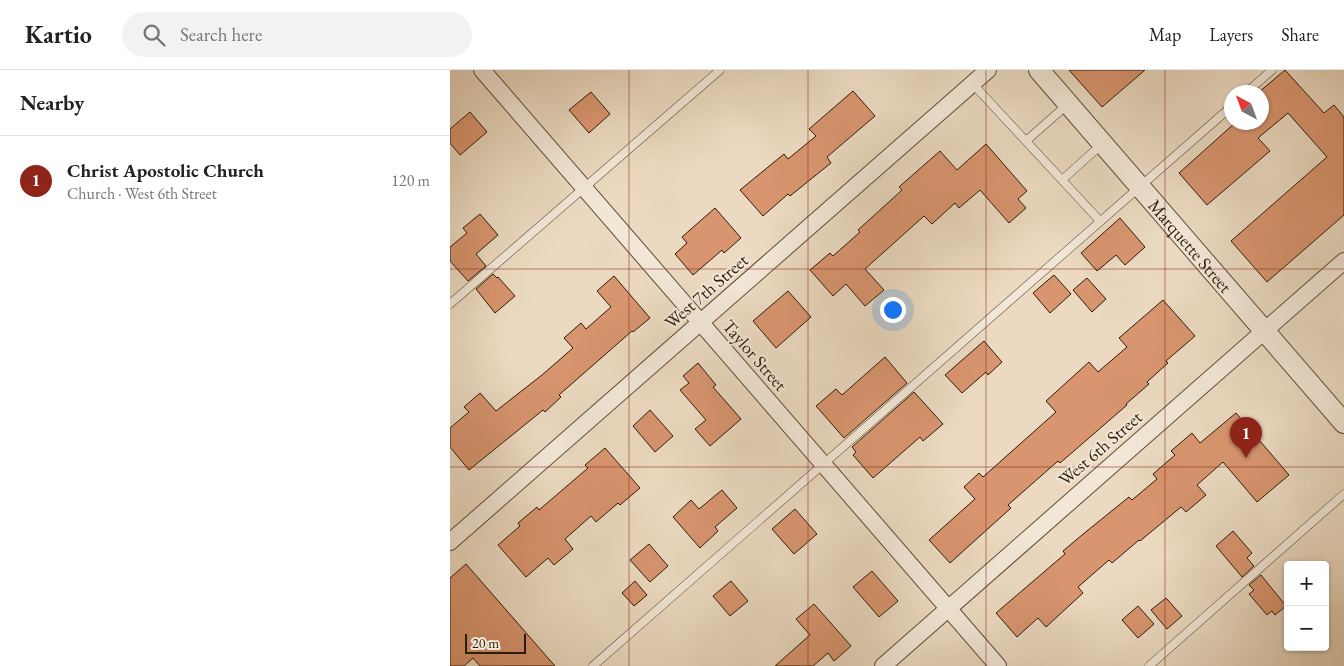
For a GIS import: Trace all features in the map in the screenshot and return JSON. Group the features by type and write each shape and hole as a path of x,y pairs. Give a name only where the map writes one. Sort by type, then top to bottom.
{"street":[{"name":"Taylor Street","path":"482,70 998,666"},
{"name":"West 7th Street","path":"450,542 988,70"},
{"name":"Marquette Street","path":"1039,70 1344,423"},
{"name":"West 6th Street","path":"883,666 1344,261"}],"lane":[{"path":"450,304 720,70"},
{"path":"1255,85 1272,70"},
{"path":"973,84 1100,222"},
{"path":"1026,141 1068,104"},
{"path":"593,666 1224,113"},
{"path":"1062,180 1103,144"},
{"path":"1149,666 1344,494"}],"building":[{"path":"1069,70 1145,70 1102,107"},
{"path":"1285,70 1324,113 1334,105 1344,117 1344,215 1267,282 1231,241 1327,157 1288,113 1269,129 1269,85 1267,85"},
{"path":"853,91 875,116 827,157 831,163 790,196 788,194 763,216 740,190 784,154 788,159 816,136 809,129"},
{"path":"591,92 610,114 589,133 569,110"},
{"path":"470,112 487,132 460,155 450,143 450,129"},
{"path":"1227,130 1268,130 1258,138 1270,151 1207,205 1179,173"},
{"path":"986,144 1027,191 1018,199 1026,208 1009,223 980,190 959,208 955,203 932,224 924,216 865,269 884,290 865,306 846,284 833,296 810,270 830,253 833,256 860,232 858,230 902,190 899,187 940,151 957,170"},
{"path":"715,208 741,238 724,253 722,250 693,275 675,254 687,243 682,237"},
{"path":"480,214 498,235 476,254 486,266 468,281 450,261 450,247 467,233 463,228"},
{"path":"1120,218 1145,247 1125,265 1116,255 1097,271 1081,253"},
{"path":"493,274 515,296 495,313 476,289"},
{"path":"1054,275 1071,294 1050,313 1033,293"},
{"path":"614,276 650,318 632,331 559,395 561,397 545,412 543,410 469,470 450,447 450,428 469,412 464,407 480,393 496,411 573,348 564,338 581,323 586,329 611,307 597,291"},
{"path":"1087,278 1106,299 1092,312 1073,290"},
{"path":"788,291 811,317 776,348 753,321"},
{"path":"1163,300 1195,336 1166,361 1168,363 1147,382 1149,384 1127,405 1060,463 1058,461 1008,505 1011,508 950,563 929,540 975,499 964,487 979,473 983,477 1056,412 1046,401 1089,362 1098,372 1127,347 1119,338"},
{"path":"984,341 1002,362 988,375 986,372 962,393 945,375"},
{"path":"885,357 907,383 844,438 816,406 836,389 842,395"},
{"path":"698,363 716,385 713,387 741,419 710,446 695,429 706,420 680,390 689,383 683,376"},
{"path":"914,392 943,424 923,441 920,437 873,478 853,455 856,452 852,447"},
{"path":"650,410 673,436 655,452 633,426"},
{"path":"1236,413 1289,475 1257,502 1223,462 1197,485 1206,495 1186,512 1181,507 1112,563 1109,560 1078,587 1083,593 1046,627 1038,618 1017,637 996,613 1065,554 1063,551 1082,535 1129,497 1132,500 1157,479 1153,474 1175,455 1171,451 1192,433 1200,443"},
{"path":"605,448 640,488 620,505 618,503 596,522 591,516 565,539 573,549 554,565 548,558 526,577 498,545 520,526 518,523 537,507 539,510 588,468 585,465"},
{"path":"722,490 737,508 715,527 718,531 700,548 673,517 691,500 699,509"},
{"path":"795,509 817,534 794,554 772,529"},
{"path":"1233,531 1252,553 1247,558 1254,566 1242,577 1216,546"},
{"path":"649,544 668,566 650,582 630,560"},
{"path":"466,564 555,666 480,666 473,658 464,666 450,666 450,578"},
{"path":"872,571 898,601 879,617 853,587"},
{"path":"1261,575 1284,604 1284,608 1275,615 1272,611 1267,615 1249,594 1254,590 1249,585"},
{"path":"635,581 647,595 634,606 622,593"},
{"path":"731,581 748,601 730,616 713,596"},
{"path":"1166,598 1182,616 1167,629 1151,610"},
{"path":"814,604 851,646 834,661 828,653 813,666 775,666 810,635 796,619"},
{"path":"1138,606 1154,624 1138,638 1122,620"}],"place":[{"name":"Christ Apostolic Church","path":"1246,458"}]}
